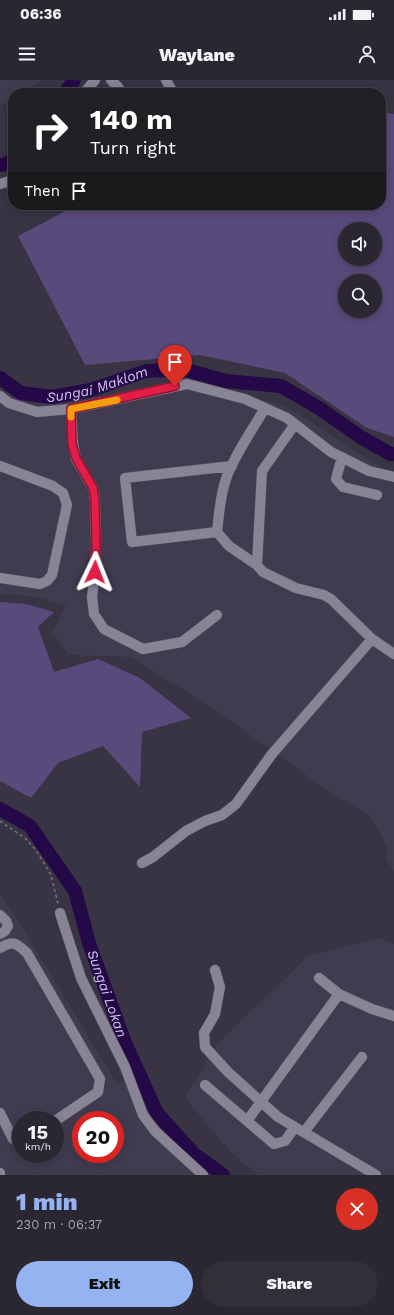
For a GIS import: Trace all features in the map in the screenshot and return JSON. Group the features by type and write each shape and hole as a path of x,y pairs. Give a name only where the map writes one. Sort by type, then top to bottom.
{"street":[{"path":"88,88 95,80"},
{"path":"110,80 119,88"},
{"path":"0,396 9,403 37,412 71,409 187,384 245,399 287,418 331,452 369,471 394,477"},
{"path":"265,408 232,466 226,480 219,513 217,532 230,546 257,565 263,572 296,588 324,595 331,599 372,639 394,654"},
{"path":"71,409 72,444 76,458 93,488 95,500 96,544 92,597 94,614 104,629 143,649 182,642 217,615"},
{"path":"257,565 262,471 294,424"},
{"path":"342,457 336,479 339,483 343,486 378,495"},
{"path":"0,466 53,486 63,494 67,505 52,575 47,581 40,584 0,578"},
{"path":"217,532 132,542 125,478 232,466"},
{"path":"142,863 186,831 222,814 236,804 272,754 372,639"},
{"path":"60,913 81,978 125,1067 143,1115 155,1132 203,1175"},
{"path":"0,915 6,921 8,926 5,931 0,934"},
{"path":"0,948 8,943 18,944 27,953 100,1079 98,1092 64,1115"},
{"path":"215,970 220,987 215,1014 204,1033 205,1047 228,1072 278,1117 376,1175"},
{"path":"319,978 339,994 372,1009 394,1016"},
{"path":"247,1121 339,994"},
{"path":"205,1085 274,1144 285,1141 300,1129 362,1056"},
{"path":"0,1113 12,1139"}],"path":[{"path":"0,821 24,838 36,850 51,876 60,913"}],"shaded area":[{"path":"0,80 43,80 30,88 8,88 8,101 0,106"},
{"path":"386,113 394,114 394,437 367,428 285,373 200,355 85,365 18,236 67,210 386,210"},
{"path":"187,379 285,406 392,474 394,486 394,871 385,858 388,847 368,814 330,792 208,705 130,657 68,655 53,632 66,605 32,596 0,594 0,388 6,393 31,404 83,402"},
{"path":"0,602 26,604 54,612 38,627 54,672 98,659 140,678 191,718 142,732 140,787 103,746 58,763 31,798 0,781"},
{"path":"0,895 17,919 117,1084 132,1077 151,1114 219,1175 0,1175"},
{"path":"379,938 394,944 394,1175 259,1175 232,1154 185,1098 217,1044 308,956"}],"waterway":[{"name":"Sungai Maklom","path":"68,88 74,80"},
{"name":"Sungai Maklom","path":"0,165 8,163"},
{"name":"Sungai Maklom","path":"0,378 21,393 52,397 91,390 146,371 183,369 226,381 281,386 319,408 362,438 391,454 394,454"},
{"name":"Sungai Lokan","path":"0,809 30,826 75,891 89,943 125,1043 157,1113 194,1154 223,1175"}],"slow traffic":[{"path":"71,417 71,409 117,400"}],"route":[{"path":"95,572 95,500 93,488 76,458 72,444 71,409 175,386"}]}
